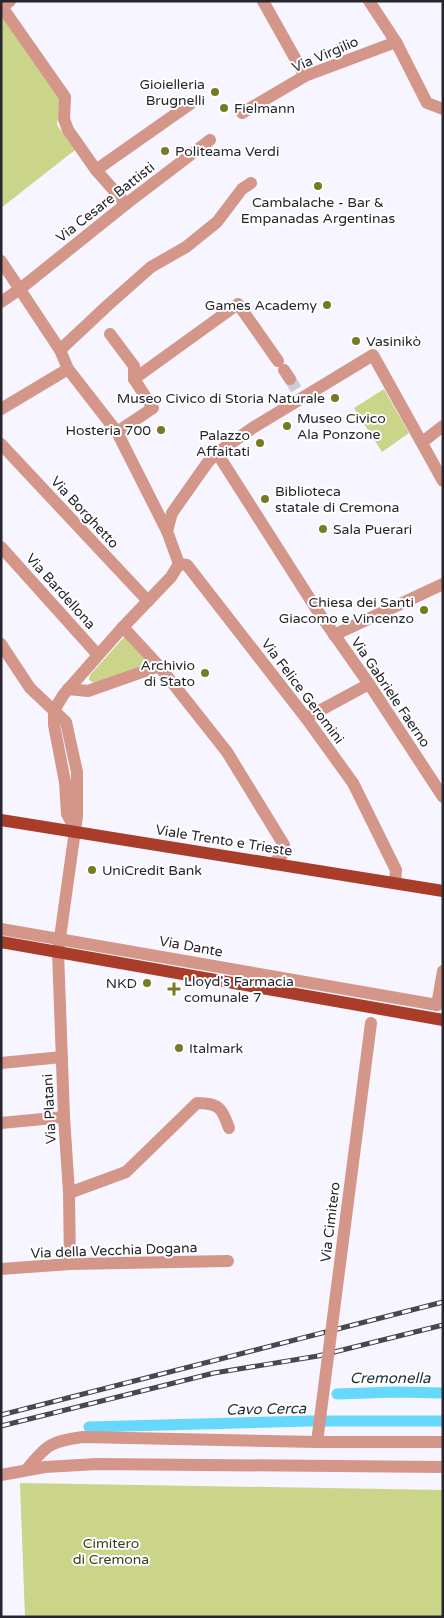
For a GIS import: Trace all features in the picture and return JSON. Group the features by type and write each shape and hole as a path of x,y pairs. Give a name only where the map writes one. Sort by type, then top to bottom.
{"main road":[{"name":"Viale Trento e Trieste","path":"1,820 443,891"},
{"path":"1,942 443,1020"}],"street":[{"path":"263,1 305,76"},
{"path":"369,1 396,42 427,103 443,109"},
{"path":"6,4 65,97 64,119 68,130 96,170 126,204"},
{"name":"Via Virgilio","path":"242,114 305,76 396,42"},
{"path":"96,170 190,104"},
{"name":"Via Cesare Battisti","path":"1,302 210,140"},
{"path":"60,350 151,267 186,247 217,222 242,189 251,183"},
{"path":"1,261 60,350 68,369 117,432 167,531 179,564 171,577 68,689 54,710"},
{"path":"134,379 238,304 284,370"},
{"path":"110,334 134,366 134,379 153,408 117,432"},
{"path":"167,531 172,513 208,462 217,453 300,396 373,356 443,481"},
{"path":"1,409 68,369"},
{"path":"421,440 425,440 443,426"},
{"name":"Via Borghetto","path":"1,444 148,601"},
{"name":"Via Gabriele Faerno","path":"217,453 334,635 369,684 443,797"},
{"name":"Via Bardellona","path":"1,547 98,655"},
{"name":"Via Felice Geromini","path":"179,564 187,565 306,718 353,783 396,870 395,883"},
{"path":"334,635 443,584"},
{"path":"123,627 159,666 227,752 284,845 282,855 273,864"},
{"name":"Via Platani","path":"1,644 30,688 66,722 76,772 76,831 58,952 69,1194 70,1264"},
{"path":"68,689 88,691 159,666"},
{"path":"306,718 369,684"},
{"name":"Via Dante","path":"1,930 437,1004"},
{"path":"423,1016 437,1004 443,971"},
{"path":"373,1007 375,994"},
{"name":"Via Cimitero","path":"317,1442 373,1007"},
{"path":"1,1063 62,1058"},
{"path":"69,1194 126,1172 197,1103 212,1103 223,1111 229,1128"},
{"path":"1,1123 64,1117"},
{"name":"Via della Vecchia Dogana","path":"1,1269 70,1264 228,1261"},
{"path":"27,1469 43,1449 62,1440 83,1437 317,1442 443,1442"},
{"path":"1,1475 27,1469 97,1464 443,1467"}],"green space":[{"path":"1,15 60,99 57,125 75,150 1,208"},
{"path":"384,389 409,433 382,452 354,408"},
{"path":"125,636 151,662 94,683 89,680 90,675"},
{"name":"Cimitero di Cremona","path":"20,1483 443,1490 443,1617 25,1617"}],"waterway":[{"name":"Cremonella","path":"337,1394 443,1393"},
{"name":"Cavo Cerca","path":"89,1427 308,1421 443,1421"}],"tunnel":[{"path":"290,379 299,394"}],"railway":[{"path":"1,1415 443,1302"},
{"path":"1,1426 214,1373 318,1356 443,1325"}],"place":[{"name":"Gioielleria Brugnelli","path":"215,92"},
{"name":"Fielmann","path":"224,108"},
{"name":"Politeama Verdi","path":"165,151"},
{"name":"Cambalache - Bar & Empanadas Argentinas","path":"318,186"},
{"name":"Games Academy","path":"327,305"},
{"name":"Vasinikò","path":"356,341"},
{"name":"Museo Civico di Storia Naturale","path":"335,398"},
{"name":"Museo Civico Ala Ponzone","path":"287,426"},
{"name":"Hosteria 700","path":"161,430"},
{"name":"Palazzo Affaitati","path":"260,443"},
{"name":"Biblioteca statale di Cremona","path":"265,499"},
{"name":"Sala Puerari","path":"323,529"},
{"name":"Chiesa dei Santi Giacomo e Vincenzo","path":"424,610"},
{"name":"Archivio di Stato","path":"205,673"},
{"name":"UniCredit Bank","path":"92,870"},
{"name":"NKD","path":"147,983"},
{"name":"Lloyd's Farmacia comunale 7","path":"174,989"},
{"name":"Italmark","path":"179,1048"}]}
